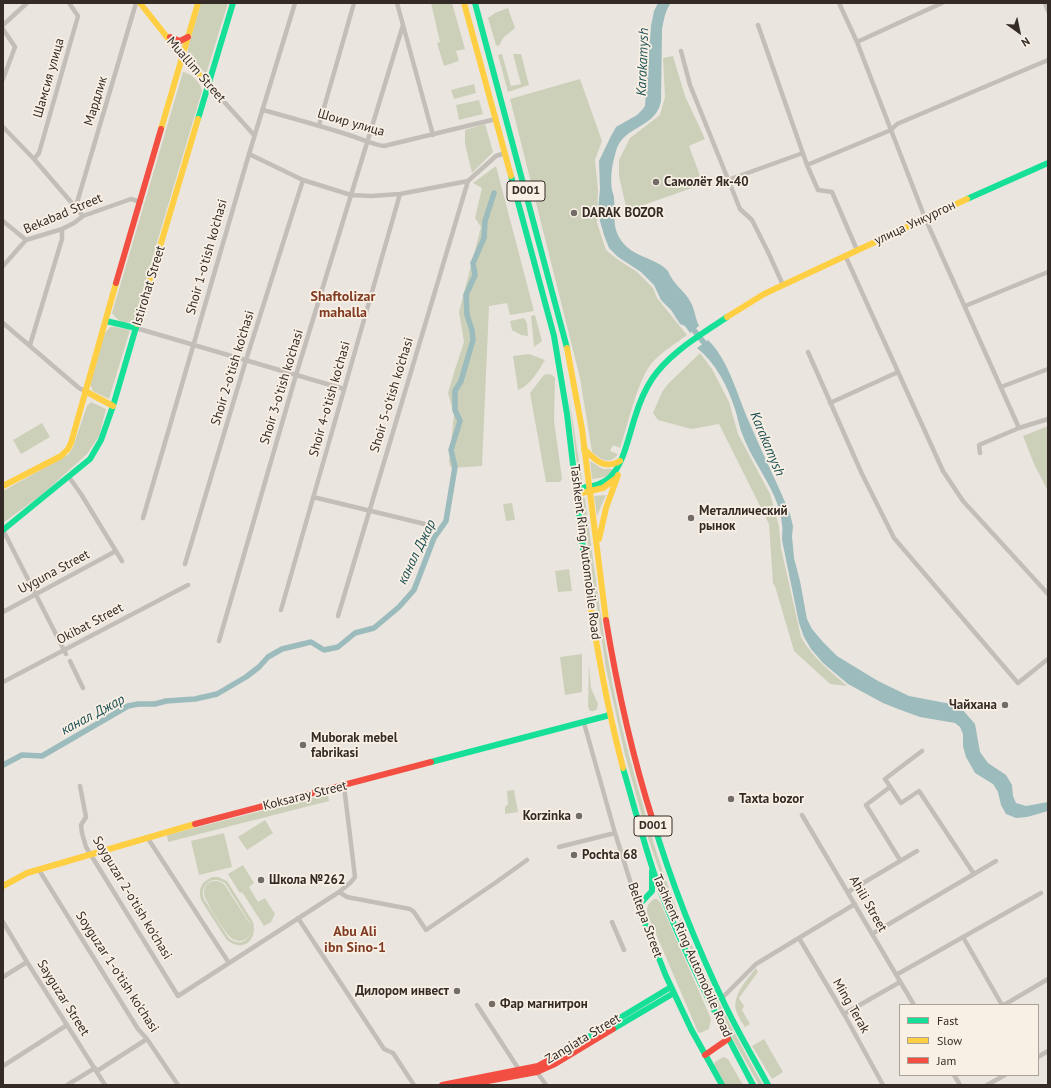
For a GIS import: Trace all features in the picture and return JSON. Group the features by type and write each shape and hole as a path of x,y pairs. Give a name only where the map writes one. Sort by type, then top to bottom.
{"main road":[{"name":"Muallim Street","path":"140,3 182,56 209,85"},
{"path":"3,486 61,456 68,449 73,438 198,3"},
{"name":"Istirohat Street","path":"3,530 90,459 98,447 113,406 233,3"},
{"path":"465,6 476,4"},
{"name":"D001","path":"476,4 564,332 574,379 598,548"},
{"name":"Tashkent Ring Automobile Road","path":"465,6 554,336 577,491 595,636 610,716 632,800 652,867 686,952 728,1039 753,1085"},
{"path":"166,36 180,41 188,36"},
{"name":"улица Ункургон","path":"687,346 783,285 925,218 1048,163"},
{"path":"106,321 136,328"},
{"path":"590,490 609,478 615,472 639,404 647,386 665,364 687,346"},
{"path":"598,548 606,508 643,404 651,387 668,364 687,346"},
{"path":"562,382 574,379"},
{"path":"85,392 113,406"},
{"path":"584,449 592,458 601,464 611,465 620,461"},
{"path":"577,491 607,486 618,474"},
{"name":"Tashkent Ring Automobile Road","path":"598,548 612,653 624,715 648,809 673,886 699,950 721,999 768,1085"},
{"name":"Koksaray Street","path":"3,886 27,873 147,837 610,716"},
{"path":"638,906 652,891 652,867"},
{"path":"652,891 664,898"},
{"name":"Beltepa Street","path":"638,906 672,990 691,1029 722,1085"},
{"name":"Zangiata Street","path":"442,1085 520,1073 537,1072 556,1064 672,990"},
{"name":"Zangiata Street","path":"466,1085 520,1073 538,1066 672,990"},
{"path":"705,1055 728,1039"}],"street":[{"path":"3,24 27,3"},
{"name":"Шамсия улица","path":"34,159 39,153 78,16 69,3"},
{"name":"Мардлик","path":"76,206 136,3"},
{"name":"Shoir 1-o'tish ko'chasi","path":"144,518 254,135 295,3"},
{"path":"319,125 354,3"},
{"path":"397,3 433,135"},
{"path":"839,3 857,42 925,218 1019,428"},
{"path":"857,42 942,3"},
{"path":"1044,3 1048,12"},
{"name":"Shoir 3-o'tish ko'chasi","path":"219,641 296,375 403,25"},
{"path":"758,25 803,153 818,190 832,192 857,250"},
{"path":"3,29 16,47 3,79"},
{"path":"681,51 690,85 740,209 752,220 783,285"},
{"path":"808,165 891,130 897,124 1048,60"},
{"name":"Muallim Street","path":"209,85 254,135"},
{"name":"Шоир улица","path":"263,110 319,125 384,146 496,119"},
{"path":"3,127 34,159 76,206 83,216"},
{"path":"249,154 303,180 351,194 371,196 400,194 468,181 496,156 505,153"},
{"path":"728,180 803,153"},
{"name":"Shoir 2-o'tish ko'chasi","path":"185,564 246,360 303,180"},
{"name":"Shoir 5-o'tish ko'chasi","path":"338,616 468,181"},
{"name":"Shoir 4-o'tish ko'chasi","path":"281,610 400,194"},
{"name":"Bekabad Street","path":"3,266 26,240 62,229 74,223 83,216 131,199 141,202"},
{"path":"3,221 26,240"},
{"path":"30,344 62,239 62,229"},
{"path":"845,255 943,471 963,501 1048,594"},
{"path":"965,306 1048,272"},
{"path":"3,322 85,392"},
{"path":"136,328 344,389"},
{"path":"808,352 862,474 894,538 1018,683 1048,659"},
{"path":"1001,387 1048,369"},
{"path":"830,403 898,372"},
{"path":"980,453 979,444 1019,428 1048,419"},
{"path":"69,477 122,561"},
{"path":"313,497 429,525"},
{"path":"3,530 65,652"},
{"name":"Uyguna Street","path":"3,612 116,552"},
{"name":"Okibat Street","path":"3,682 65,652 188,585"},
{"path":"70,662 83,688"},
{"name":"Beltepa Street","path":"584,723 615,833 638,906"},
{"path":"922,751 885,779 901,803 919,791 974,874"},
{"name":"Soyguzar 2-o'tish ko'chasi","path":"80,786 86,817 81,825 82,833 90,855 178,996 229,963"},
{"path":"147,837 229,963 339,892 355,877 344,786"},
{"path":"890,786 866,805 900,860"},
{"name":"Ahili Street","path":"802,815 913,1004"},
{"path":"560,847 615,833"},
{"path":"848,892 917,851"},
{"path":"339,892 347,897 410,910 414,912 426,930 527,860"},
{"path":"872,934 996,861"},
{"name":"Soyguzar 1-o'tish ko'chasi","path":"39,870 138,1029 147,1039 178,1085"},
{"path":"896,975 1041,893"},
{"path":"721,999 756,964 855,904"},
{"path":"298,918 384,1050 393,1053 414,1085"},
{"name":"Sayguzar Street","path":"3,922 105,1085"},
{"path":"612,922 624,950"},
{"path":"963,937 1002,1004"},
{"name":"Ming Terak","path":"799,938 844,1014 883,1085"},
{"path":"3,977 27,962"},
{"path":"1005,1004 1048,979"},
{"path":"844,1014 900,982"},
{"path":"477,1005 520,1073"},
{"path":"4,1064 67,1025"},
{"path":"67,1085 96,1070 147,1039"},
{"path":"1039,1056 1048,1051"},
{"path":"537,1072 546,1085"},
{"path":"955,1076 960,1085"},
{"path":"987,1085 1003,1076"}],"green space":[{"path":"201,3 228,3 206,74 188,54 188,48"},
{"path":"431,3 452,3 465,49 456,51 459,61 444,66 437,43 440,42"},
{"path":"508,8 515,28 503,38 499,46 496,45 488,18 495,13"},
{"path":"502,54 511,86 521,84 513,54 521,54 529,85 508,92 498,55"},
{"path":"673,56 685,96 705,139 689,146 703,184 627,211 619,176 619,160 630,138 660,115 665,97 663,58"},
{"path":"183,72 189,74 195,79 200,85 202,91 134,320 124,322 116,318 112,313"},
{"path":"580,79 602,141 595,160 598,190 597,223 606,250 637,272 653,288 657,298 687,335 659,356 646,372 637,392 620,448 613,445 610,451 618,454 612,460 602,459 592,452 580,378 510,99"},
{"path":"474,84 476,93 454,99 451,90"},
{"path":"479,100 483,114 459,120 456,105"},
{"path":"485,124 493,152 472,173 465,144 465,130"},
{"path":"496,166 534,311 510,315 507,303 489,306 482,466 451,468 449,462 454,414 448,393 464,342 459,312 481,227 475,218 482,188 473,183"},
{"path":"535,315 542,341 534,347 531,316"},
{"path":"524,318 527,323 528,336 521,335 512,330 510,321"},
{"path":"110,327 130,330 109,399 93,391 90,384 105,333"},
{"path":"700,353 712,369 729,402 738,434 770,494 779,526 781,548 801,637 810,651 827,669 847,686 830,684 794,651 773,583 769,524 719,424 691,429 658,420 653,413 662,392 668,384"},
{"path":"529,354 545,360 527,385 518,390 513,356"},
{"path":"548,374 555,378 554,420 562,479 560,482 546,482 530,393 544,375"},
{"path":"568,391 582,480 579,481"},
{"path":"91,402 106,409 99,436 87,454 44,493 3,523 3,491 69,454 73,447 87,406"},
{"path":"42,423 50,437 21,454 13,440"},
{"path":"1048,426 1048,491 1034,464 1023,436"},
{"path":"590,461 603,469 613,469 607,476 592,479"},
{"path":"606,495 597,516 594,496"},
{"path":"581,498 585,498 606,649 622,729 656,851 680,918 705,975 763,1085 759,1085 734,1041 705,982 670,901 648,838 625,755 606,669"},
{"path":"512,503 515,520 506,521 503,504"},
{"path":"569,569 572,591 558,592 555,571"},
{"path":"582,654 582,692 565,695 560,657"},
{"path":"589,664 591,688 598,704 597,709 594,711 590,711 588,707"},
{"path":"514,790 518,812 505,814 505,807 508,804 507,791"},
{"path":"328,794 329,801 168,842 167,835"},
{"path":"265,820 273,833 247,850 238,837"},
{"path":"224,833 232,867 199,875 191,841"},
{"path":"243,865 254,883 249,887 258,902 265,898 275,914 271,922 264,926 242,892 240,893 228,874"},
{"path":"212,877 218,877 227,881 253,922 253,935 251,940 247,943 237,945 226,939 201,900 201,886 205,881","holes":["213,880 218,880 225,883 250,923 250,934 248,938 241,942 237,942 228,937 204,899 203,890 205,885"]},
{"path":"218,881 224,884 250,924 250,933 248,937 242,941 237,941 229,936 210,908 204,890 209,883"},
{"path":"654,899 657,899 660,902 711,1019 709,1029 700,1033 698,1032 647,913 648,905"},
{"path":"756,968 758,972 739,998 744,1006 742,1010 750,1024 745,1027 737,1013 735,1007 736,1001 740,989"},
{"path":"764,1039 783,1072 772,1079 752,1046"},
{"path":"723,1057 728,1059 743,1085 725,1085 714,1065 715,1062"}],"water":[{"path":"658,3 671,3 666,12 662,29 661,101 658,110 653,117 625,136 616,151 612,166 611,180 614,198 615,224 618,235 627,247 666,269 688,298 692,304 699,326 690,333 685,326 680,324 671,310 661,300 654,285 641,272 618,257 609,248 598,210 600,189 599,161 616,127 637,115 645,106 651,26 654,11"},
{"path":"708,340 722,358 790,514 793,526 792,536 794,558 807,619 812,629 837,656 878,681 909,696 951,704 962,709 975,724 980,752 988,763 1006,775 1012,785 1013,796 1016,803 1026,806 1048,802 1048,811 1027,817 1016,818 1006,814 1001,805 998,792 993,784 975,773 966,757 963,746 963,734 960,727 955,723 920,717 883,703 848,684 823,663 811,649 804,637 799,623 782,540 780,512 771,490 740,429 736,412 725,384 716,368 697,348"}],"waterway":[{"name":"канал Джар","path":"3,765 22,755 42,756 128,706 195,699 217,694 246,677 259,667 268,657 282,649 311,642 324,650 338,647 355,633 374,628 399,607 414,590 434,538 446,521 455,467 451,450 460,421 455,410 455,391 461,381 473,340 472,330 467,315 466,295 475,275 473,263 484,238 485,221 494,193"},
{"name":"Karakamysh","path":"689,324 709,349"}],"traffic: fast":[{"path":"198,119 233,3"},
{"path":"475,3 567,348"},
{"path":"967,199 1048,163"},
{"path":"511,176 554,336 567,414 584,558"},
{"path":"577,488 590,487 598,484 605,481 614,473 622,459 640,402 659,369 677,352 727,317"},
{"path":"106,321 136,328"},
{"path":"3,530 90,459 101,440 113,406 137,324"},
{"path":"431,762 610,715"},
{"path":"623,768 648,854 667,908 702,985 753,1085"},
{"path":"653,821 677,892 705,962 741,1037 768,1085"},
{"path":"652,871 652,891 638,906 666,976 691,1029 722,1085"},
{"path":"560,1054 671,987"},
{"path":"613,1029 674,993"}],"traffic: slow":[{"path":"140,3 182,56 209,85"},
{"path":"161,129 198,3"},
{"path":"464,3 511,176"},
{"path":"137,324 198,119"},
{"path":"727,317 764,294 967,199"},
{"path":"3,486 61,456 68,449 71,443 116,283"},
{"path":"567,348 582,429 606,620"},
{"path":"85,391 113,406"},
{"path":"584,449 592,457 604,464 614,464 620,461"},
{"path":"599,539 606,508 618,475"},
{"path":"577,494 603,488 615,479"},
{"path":"584,558 600,664 623,768"},
{"path":"3,886 27,873 195,824"}],"traffic: jam":[{"path":"170,37 180,41 188,37"},
{"path":"116,283 161,129"},
{"path":"606,620 626,721 638,771 653,821"},
{"path":"195,824 431,762"},
{"path":"466,1085 537,1072 555,1064 613,1029"},
{"path":"705,1055 728,1039"},
{"path":"442,1085 538,1066 560,1054"}],"place":[{"name":"Самолёт Як-40","path":"656,182"},
{"name":"DARAK BOZOR","path":"574,213"},
{"name":"Металлический рынок","path":"691,518"},
{"name":"Чайхана","path":"1005,705"},
{"name":"Muborak mebel fabrikasi","path":"303,745"},
{"name":"Taxta bozor","path":"731,799"},
{"name":"Korzinka","path":"579,816"},
{"name":"Pochta 68","path":"574,855"},
{"name":"Школа №262","path":"261,880"},
{"name":"Дилором инвест","path":"457,991"},
{"name":"Фар магнитрон","path":"492,1004"}],"district":[{"name":"Shaftolizar mahalla","path":"343,306"},
{"name":"Abu Ali ibn Sino-1","path":"355,940"}]}
